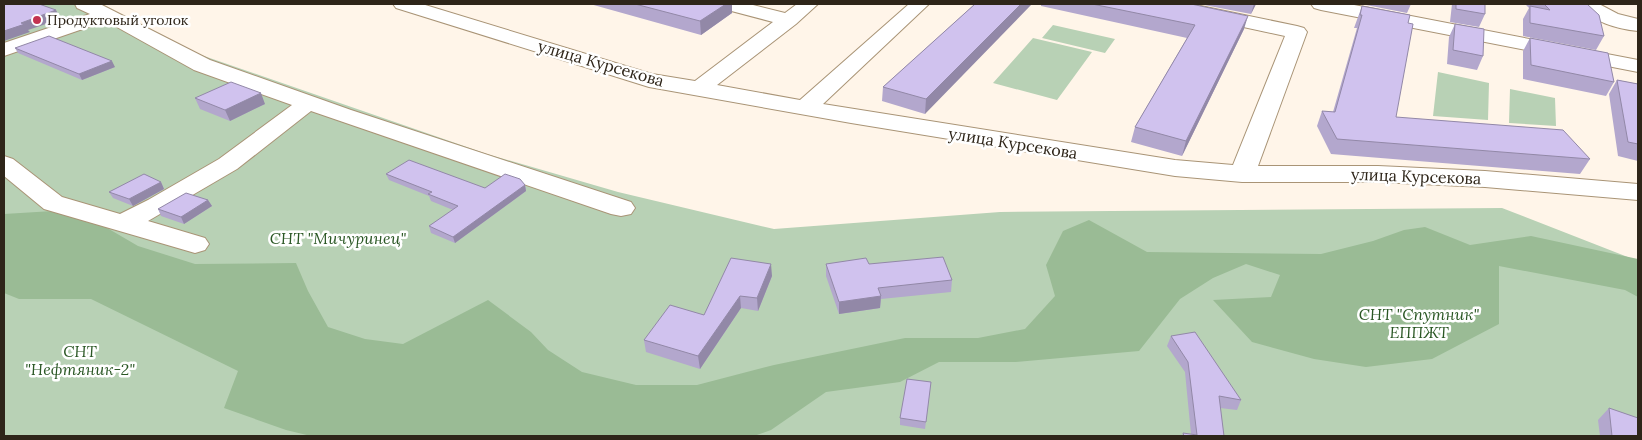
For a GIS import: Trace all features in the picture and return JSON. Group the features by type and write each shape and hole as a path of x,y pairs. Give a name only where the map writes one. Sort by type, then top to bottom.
{"street":[{"path":"84,4 108,14 202,65 621,208"},
{"name":"улица Курсекова","path":"402,4 649,80 805,108 1175,168 1242,174 1397,174 1638,192"},
{"path":"727,4 788,20"},
{"path":"700,88 809,4"},
{"path":"805,108 920,4"},
{"path":"1165,4 1307,14 1638,66"},
{"path":"1588,4 1597,12 1617,21 1638,25"},
{"path":"4,50 108,14"},
{"path":"1242,174 1307,14"},
{"path":"123,223 158,206 228,164 299,111 307,102"},
{"path":"4,164 53,203 195,244"}],"green space":[{"path":"4,4 73,4 175,46 487,154 618,192 774,229 1000,212 1502,208 1638,261 1638,436 4,436"},
{"path":"1053,25 1115,39 1105,53 1042,38"},
{"path":"1033,38 1092,52 1057,100 993,83"},
{"path":"1438,72 1489,83 1488,120 1433,116"},
{"path":"1510,89 1555,98 1556,126 1509,123"},
{"name":"СНТ \"Спутник\" ЕППЖТ","path":"53,211 102,225 138,246 195,264 296,263 308,291 328,327 365,339 403,344 488,300 531,332 548,350 582,372 636,385 697,385 774,365 905,338 978,338 1025,329 1055,296 1046,265 1063,231 1089,220 1147,252 1321,254 1373,241 1404,230 1425,227 1470,245 1531,236 1638,259 1638,297 1625,290 1499,266 1499,324 1432,359 1366,367 1314,359 1252,342 1213,300 1271,297 1280,275 1246,264 1213,278 1180,299 1139,351 1016,362 939,362 900,382 826,392 771,430 754,436 311,436 286,430 224,408 238,371 91,299 19,299 4,293 4,214"}],"building":[{"path":"4,4 39,4 56,10 4,31"},
{"path":"635,4 726,4 700,21"},
{"path":"975,4 1021,4 926,99 883,87"},
{"path":"1092,4 1191,4 1248,16 1186,141 1135,127 1195,25"},
{"path":"1456,4 1485,4 1485,14 1456,9"},
{"path":"1544,4 1587,4 1599,15 1604,36 1530,23 1530,6 1550,10"},
{"path":"1362,6 1410,15 1408,23 1413,24 1396,117 1563,130 1590,159 1337,139 1322,111 1335,112 1362,15 1360,15"},
{"path":"1455,24 1484,29 1483,56 1453,50"},
{"path":"49,36 112,61 79,74 15,48"},
{"path":"1530,38 1608,53 1614,82 1531,65"},
{"path":"1617,80 1638,84 1638,144 1628,142"},
{"path":"231,82 261,93 225,110 195,98"},
{"path":"409,160 485,188 505,174 520,179 525,185 453,237 429,226 458,206 428,194 432,192 386,174"},
{"path":"144,174 161,182 129,199 109,192"},
{"path":"186,193 208,200 181,217 158,209"},
{"path":"943,257 952,280 878,288 881,296 839,302 826,264 866,258 869,264"},
{"path":"731,258 771,264 757,298 740,296 698,356 644,340 670,305 704,315"},
{"path":"1195,332 1241,400 1219,396 1224,436 1184,436 1183,433 1197,435 1188,362 1171,336"},
{"path":"907,379 931,382 926,422 900,418"},
{"path":"1609,408 1638,418 1638,436 1612,436"}],"place":[{"name":"Продуктовый уголок","path":"37,20"}],"park label":[{"name":"СНТ \"Мичуринец\"","path":"338,238"},
{"name":"СНТ \"Нефтяник-2\"","path":"80,360"}]}
